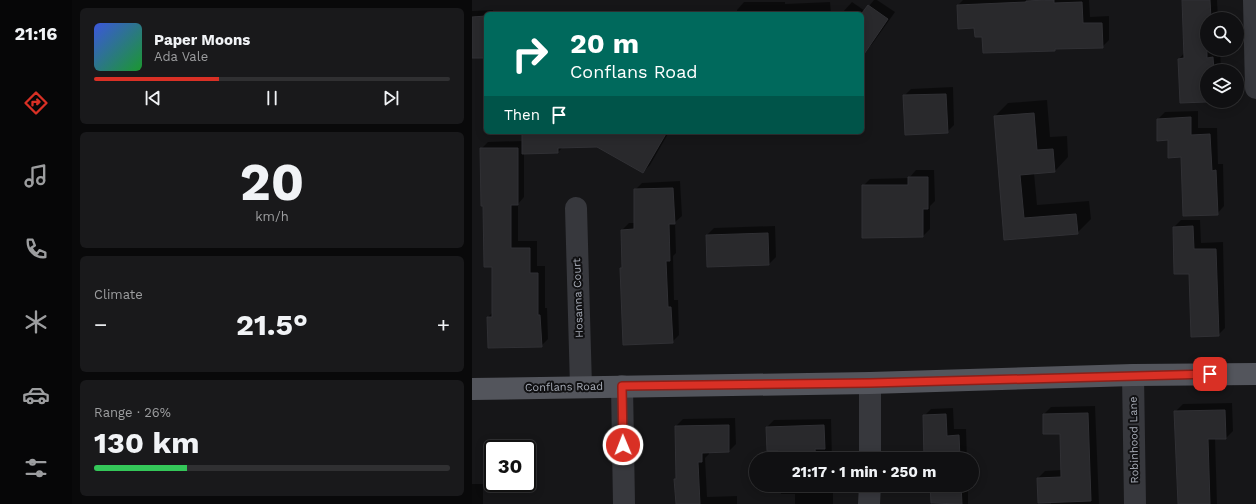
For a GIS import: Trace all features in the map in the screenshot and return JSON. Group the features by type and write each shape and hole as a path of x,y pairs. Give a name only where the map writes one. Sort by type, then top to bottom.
{"main road":[{"name":"Conflans Road","path":"472,389 870,383 1133,375 1256,374"}],"street":[{"path":"1254,0 1256,88"},
{"name":"Hosanna Court","path":"576,208 580,387"},
{"name":"Robinhood Lane","path":"1133,375 1135,504"},
{"path":"870,383 870,452"},
{"path":"622,386 624,504"},
{"path":"870,492 870,504"}],"building":[{"path":"1054,0 1054,3 1082,2 1083,23 1102,23 1103,48 983,53 982,37 975,37 974,28 958,29 957,5"},
{"path":"1182,0 1210,0 1211,12 1200,12 1200,56 1207,56 1207,58 1213,57 1214,64 1200,64 1200,102 1180,103 1178,59 1184,58"},
{"path":"868,5 888,19 864,54 864,12 863,12"},
{"path":"484,16 484,58 472,58 472,17"},
{"path":"946,94 948,133 905,135 903,95"},
{"path":"1034,113 1037,150 1053,149 1055,172 1020,175 1024,218 1076,214 1078,234 1004,240 994,116"},
{"path":"1191,117 1191,135 1210,134 1212,171 1216,170 1218,215 1183,216 1181,157 1168,158 1168,140 1157,141 1157,119"},
{"path":"522,134 666,134 643,173 597,147 558,148 558,153 522,154"},
{"path":"480,148 518,148 518,205 511,205 511,248 530,248 530,273 538,273 538,315 540,315 542,347 488,348 487,317 492,317 492,267 484,267"},
{"path":"908,177 928,177 928,209 923,209 923,237 862,238 862,185 908,185"},
{"path":"673,188 675,224 669,224 670,261 666,261 668,307 671,307 673,343 623,345 620,268 622,268 621,230 634,229 634,189"},
{"path":"1193,226 1194,249 1216,249 1219,336 1191,337 1189,274 1174,274 1173,227"},
{"path":"768,233 769,265 707,267 706,235"},
{"path":"1225,410 1226,439 1208,439 1210,504 1178,504 1174,411"},
{"path":"1088,413 1091,501 1038,503 1037,478 1061,477 1060,434 1043,434 1043,414"},
{"path":"946,414 947,436 959,435 960,452 924,452 923,415"},
{"path":"729,425 729,452 702,453 702,462 698,462 700,504 676,504 674,479 676,479 675,426"},
{"path":"824,425 825,449 815,449 815,452 767,451 766,427"},
{"path":"930,492 961,492 962,504 931,503"}],"route":[{"path":"623,445 622,386 870,383 1210,374"}]}
